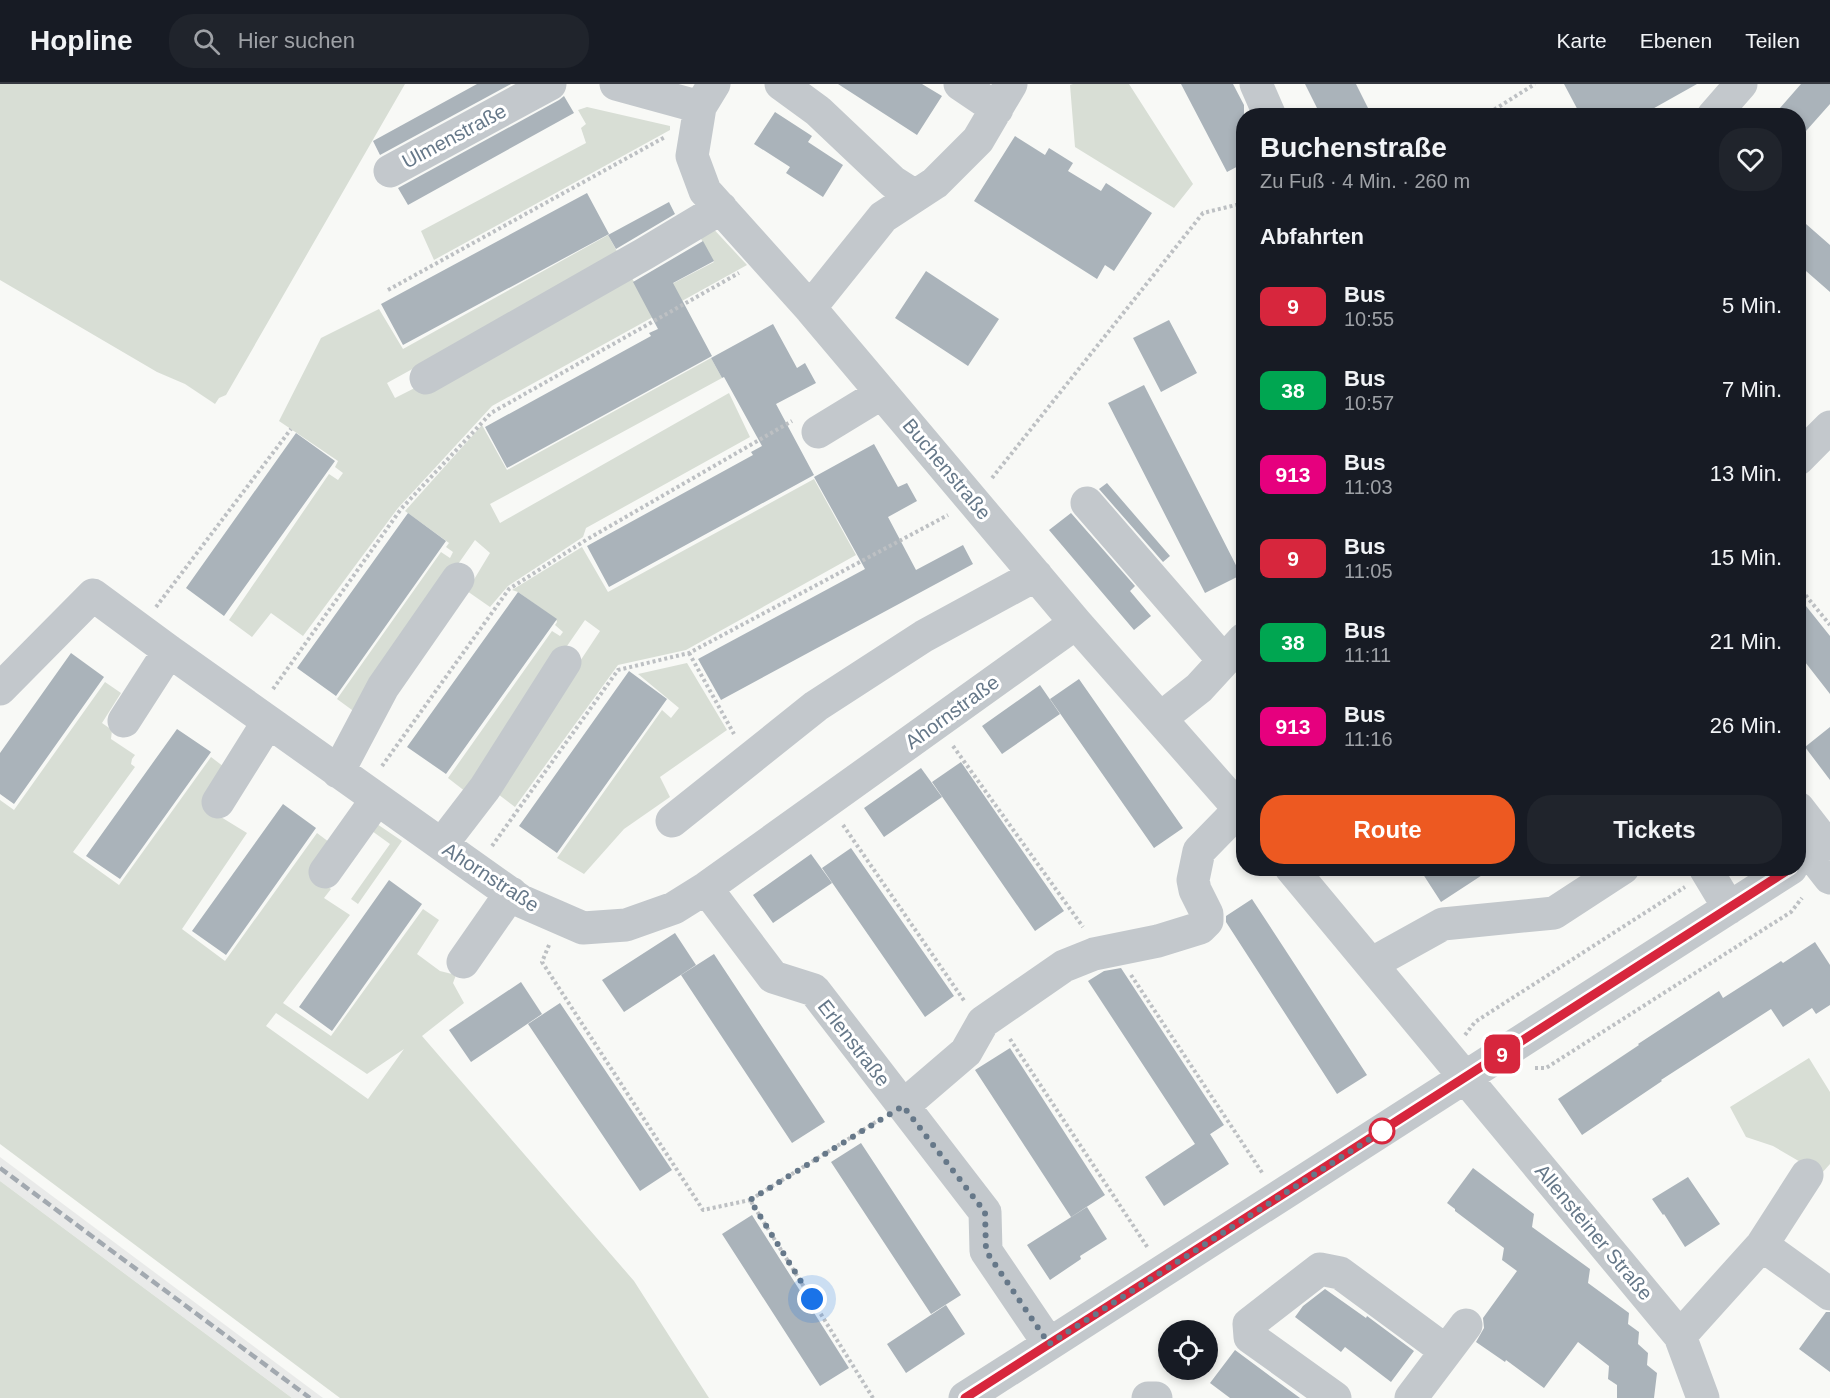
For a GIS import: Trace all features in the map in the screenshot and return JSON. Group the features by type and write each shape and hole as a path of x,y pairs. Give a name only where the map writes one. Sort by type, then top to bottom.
{"street":[{"name":"Ulmenstraße","path":"390,171 550,84"},
{"path":"616,84 703,109"},
{"path":"781,84 818,111 893,182 915,196"},
{"path":"810,308 883,217 935,183 978,140 1004,96 960,84"},
{"path":"1256,84 1266,108"},
{"path":"1720,108 1741,84"},
{"name":"Buchenstraße","path":"703,109 692,156 705,190 810,308 1076,623 1236,805"},
{"path":"426,378 644,255 721,208"},
{"path":"808,425 882,393"},
{"path":"1806,451 1830,427"},
{"path":"1086,503 1234,650 1199,688 1161,718"},
{"path":"672,821 816,706 924,636 1036,575"},
{"path":"338,772 383,687 458,579"},
{"name":"Ahornstraße","path":"0,689 93,595 521,901 583,928 626,925 674,908 706,888 1076,623"},
{"path":"124,721 169,651"},
{"path":"442,844 485,788 565,662"},
{"path":"218,802 262,718"},
{"path":"325,872 371,795"},
{"path":"903,1106 966,1053 988,1020 1064,966 1108,951 1158,941 1200,928 1207,921 1207,914 1195,891 1193,880 1199,851 1236,817"},
{"path":"1806,831 1816,860"},
{"path":"1298,876 1466,1077"},
{"path":"1371,964 1443,924 1554,913 1611,876"},
{"path":"1710,876 1729,908"},
{"path":"965,1398 1729,908 1787,876"},
{"name":"Erlenstraße","path":"706,888 773,977 814,990 985,1212 986,1251 1049,1344"},
{"path":"463,962 511,893"},
{"name":"Allensteiner Straße","path":"1466,1077 1680,1336 1703,1398"},
{"path":"1680,1336 1762,1245 1807,1175"},
{"path":"1762,1245 1830,1294"},
{"path":"1335,1398 1250,1337 1249,1324 1320,1269 1340,1273 1446,1351"},
{"path":"1411,1398 1466,1325"},
{"path":"1148,1398 1156,1398"}],"path":[{"path":"1497,108 1535,84"},
{"path":"387,290 669,135 703,109"},
{"path":"476,869 618,670 689,653 974,501 1203,213 1236,205"},
{"path":"262,718 401,509 491,414 766,258"},
{"path":"371,795 509,589 586,540 808,425"},
{"path":"139,629 291,429"},
{"path":"1806,596 1830,625"},
{"path":"689,653 748,760"},
{"path":"937,723 1108,951 1268,1182"},
{"path":"827,802 988,1020 1153,1256"},
{"path":"1534,1068 1546,1068 1791,912 1816,860"},
{"path":"559,918 542,962 703,1210 750,1200 903,1106"},
{"path":"750,1200 873,1398"}],"shaded area":[{"path":"0,84 405,84 226,395 219,398 215,404 185,384 157,372 0,280"},
{"path":"1129,84 1193,184 1174,208 1075,147 1070,85"},
{"path":"587,107 670,126 670,130 434,260 421,231 586,143 581,128 586,124 578,110"},
{"path":"708,223 747,265 492,406 398,508 303,636 271,613 252,637 229,620 329,474 338,480 343,473 335,467 338,461 279,421 321,338 379,309 403,349 608,235 619,255 387,383 395,398 632,278 643,299 714,262 696,230"},
{"path":"711,358 722,378 490,504 500,523 729,393 750,437 586,528 583,537 508,586 490,607 467,591 490,553 475,540 368,692 363,718 337,699 441,552 450,558 453,552 446,547 449,543 405,511 482,425 507,470"},
{"path":"814,479 856,555 686,650 618,665 515,807 494,791 600,631 585,620 466,792 448,778 552,631 560,636 563,632 555,625 556,619 512,590 582,547 608,592"},
{"path":"687,663 727,730 660,777 670,797 624,829 584,874 557,858 662,710 671,718 679,708 638,674"},
{"path":"105,682 121,693 102,723 112,730 111,739 135,755 131,764 135,767 73,852 119,885 211,757 228,770 216,814 247,833 182,929 225,961 317,833 329,842 312,876 331,889 324,898 350,915 283,1003 331,1036 423,909 439,920 417,954 440,971 456,975 453,983 464,1003 422,1036 634,1281 709,1398 340,1398 0,1144 0,800 14,810","holes":["276,1013 367,1074 404,1049 368,1099 266,1026"]},
{"path":"377,824 402,841 358,904 351,899 390,844 372,831"},
{"path":"1809,1058 1830,1092 1830,1164 1821,1174 1773,1146 1746,1137 1730,1107"},
{"path":"0,1157 323,1398 292,1398 0,1181"},
{"path":"0,1181 292,1398 0,1398"}],"building":[{"path":"477,84 511,84 380,155 373,141"},
{"path":"838,84 922,84 942,96 917,135"},
{"path":"1181,84 1233,84 1244,105 1244,108 1236,108 1236,167 1227,172"},
{"path":"1305,84 1356,84 1368,108 1317,108"},
{"path":"1564,84 1697,84 1654,108 1577,108"},
{"path":"1801,84 1830,84 1830,104 1806,131 1806,108 1780,108"},
{"path":"564,96 574,113 408,205 398,188"},
{"path":"775,112 812,136 808,142 843,165 823,197 786,173 790,167 754,144"},
{"path":"1015,136 1045,155 1049,148 1073,163 1068,171 1101,191 1106,183 1152,213 1114,271 1105,265 1097,279 974,201"},
{"path":"587,193 609,234 403,345 381,304"},
{"path":"669,202 675,214 616,249 608,235"},
{"path":"1806,224 1830,245 1830,292 1806,271"},
{"path":"703,241 714,261 673,283 712,356 507,468 485,427 651,336 649,333 658,329 633,282"},
{"path":"926,271 999,319 968,366 895,318"},
{"path":"1169,320 1197,373 1161,392 1133,338"},
{"path":"773,324 797,368 805,363 816,383 776,404 814,475 609,587 587,546 753,455 751,452 762,446 711,358"},
{"path":"1144,385 1236,565 1236,578 1205,593 1108,403"},
{"path":"296,433 335,461 224,616 186,588"},
{"path":"874,444 898,487 907,483 917,501 888,517 916,570 963,545 973,564 721,700 698,659 865,569 814,477"},
{"path":"1107,483 1170,556 1163,562 1099,489"},
{"path":"408,513 446,541 336,696 297,668"},
{"path":"1071,513 1135,586 1130,591 1151,616 1134,630 1049,530"},
{"path":"518,592 557,619 446,774 407,747"},
{"path":"1806,606 1830,636 1830,694 1806,663"},
{"path":"71,653 104,677 14,804 0,794 0,753"},
{"path":"629,671 667,699 557,853 519,826"},
{"path":"1079,679 1183,828 1154,848 1050,699"},
{"path":"1040,685 1060,714 1002,754 982,726"},
{"path":"1830,727 1830,780 1806,748"},
{"path":"177,729 211,752 120,879 86,856"},
{"path":"961,762 1064,911 1035,931 932,782"},
{"path":"921,768 942,797 884,837 864,808"},
{"path":"283,804 316,828 226,955 192,931"},
{"path":"851,848 954,996 925,1017 822,868"},
{"path":"811,854 832,883 773,923 753,895"},
{"path":"1424,876 1481,876 1441,902"},
{"path":"389,880 422,904 332,1031 299,1007"},
{"path":"1252,899 1367,1075 1337,1094 1226,922 1226,916"},
{"path":"675,933 696,965 624,1012 602,980"},
{"path":"1815,942 1830,965 1830,1005 1816,1014 1812,1008 1783,1027 1771,1009 1661,1080 1582,1135 1558,1099 1719,991 1723,998"},
{"path":"714,954 825,1122 792,1143 681,975"},
{"path":"1121,968 1224,1125 1195,1144 1088,981 1104,971"},
{"path":"521,982 542,1014 471,1062 449,1030"},
{"path":"560,1003 672,1170 640,1191 528,1024"},
{"path":"1010,1048 1105,1195 1071,1217 975,1070"},
{"path":"1210,1134 1229,1164 1164,1206 1145,1177"},
{"path":"861,1143 961,1295 931,1314 831,1162"},
{"path":"1473,1168 1534,1214 1532,1227 1590,1269 1588,1283 1629,1313 1628,1324 1639,1332 1638,1344 1648,1353 1647,1365 1657,1373 1654,1398 1617,1398 1617,1385 1608,1379 1609,1366 1578,1342 1544,1388 1506,1360 1505,1362 1476,1342 1484,1328 1483,1318 1517,1271 1502,1260 1504,1248 1447,1203"},
{"path":"1688,1177 1720,1224 1685,1247 1652,1199"},
{"path":"1087,1207 1107,1239 1080,1256 1081,1259 1050,1280 1027,1245"},
{"path":"752,1215 849,1368 820,1386 722,1234"},
{"path":"1325,1289 1366,1318 1367,1316 1414,1351 1391,1382 1345,1347 1341,1352 1295,1317 1303,1306"},
{"path":"946,1305 965,1334 906,1373 887,1344"},
{"path":"1826,1312 1830,1312 1830,1372 1799,1349"},
{"path":"1235,1350 1300,1398 1230,1398 1210,1383 1212,1380 1218,1380 1218,1372"}],"railway":[{"path":"0,1168 310,1398"}],"bus line":[{"name":"9","path":"965,1398 1779,876"}],"route":[{"path":"812,1299 750,1200 903,1106 985,1212 986,1251 1049,1344 1387,1128 1382,1131"}]}
